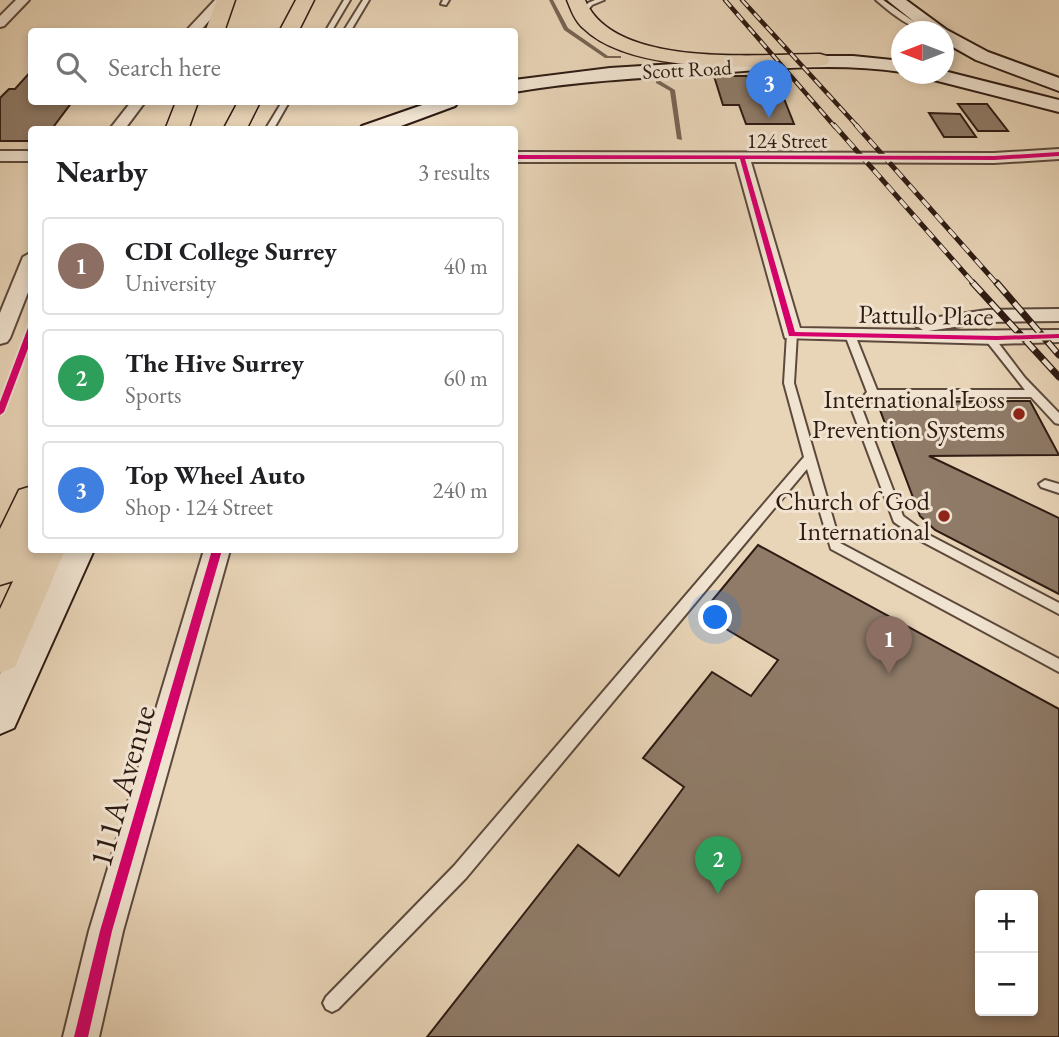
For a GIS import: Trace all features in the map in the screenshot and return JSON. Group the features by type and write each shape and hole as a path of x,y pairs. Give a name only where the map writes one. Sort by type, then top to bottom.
{"main road":[{"path":"220,12 234,0"},
{"path":"290,28 305,0"},
{"path":"895,0 924,21"},
{"path":"579,7 602,34 643,51 711,60 820,60"},
{"path":"954,41 1055,83"},
{"name":"Scott Road","path":"518,86 614,74 820,60 864,61 891,65"},
{"path":"954,79 1059,106"},
{"path":"1018,95 1059,117"},
{"path":"178,126 186,105"},
{"path":"236,126 247,105"},
{"path":"380,126 440,105"},
{"path":"0,570 28,508"},
{"path":"0,655 45,553"},
{"path":"0,716 76,553"}],"street":[{"path":"0,23 23,0"},
{"path":"197,28 220,12"},
{"path":"119,126 136,105"},
{"name":"124 Street","path":"518,157 994,158 1059,154"},
{"path":"0,156 28,156"},
{"path":"742,157 792,334"},
{"path":"0,338 26,281"},
{"name":"Pattullo Place","path":"854,335 987,316 1059,315"},
{"name":"Pattullo Place","path":"792,334 989,338 1059,336"},
{"name":"111A Avenue","path":"81,1037 106,931 216,553"}],"lane":[{"path":"330,28 347,0"},
{"path":"348,28 366,0"},
{"path":"579,7 601,0"},
{"path":"879,0 910,21"},
{"path":"271,126 283,105"},
{"path":"278,114 289,105"},
{"path":"792,334 789,383 835,546 1059,666"},
{"path":"854,335 873,393"},
{"path":"989,338 1034,394 1059,420"},
{"path":"1034,394 873,393 858,410 898,519 925,538 1059,608"},
{"path":"332,1003 460,872 810,457"},
{"path":"1045,484 1059,489"}],"building":[{"path":"28,74 28,105 70,105 54,126 28,126 28,141 0,141 0,98 9,89 15,89"},
{"path":"714,76 775,76 794,124 746,124 739,105 723,105"},
{"path":"958,104 987,104 1008,131 978,131"},
{"path":"929,113 960,114 976,137 944,137"},
{"path":"1030,401 1059,455 929,456 1059,518 1059,594 935,530 920,516 877,402"},
{"path":"758,545 1059,709 1059,1037 427,1037 578,845 619,876 684,787 643,758 712,672 751,696 778,660 701,614"}],"waterway":[{"path":"551,0 566,29 607,57 619,57"},
{"path":"658,82 672,90 680,139"}],"railway":[{"path":"725,0 835,127"},
{"path":"742,0 858,127"},
{"path":"834,125 975,285"},
{"path":"856,125 998,285"},
{"path":"973,283 1059,377"},
{"path":"997,283 1059,355"}],"cycle path":[{"path":"518,157 994,158 1059,154"},
{"path":"742,157 792,334 997,338 1059,336"},
{"path":"0,412 28,338"},
{"path":"81,1037 106,931 216,553"}],"place":[{"name":"Top Wheel Auto","path":"769,118"},
{"name":"International Loss Prevention Systems","path":"1019,414"},
{"name":"Church of God International","path":"944,516"},
{"name":"CDI College Surrey","path":"889,674"},
{"name":"The Hive Surrey","path":"718,894"}]}
